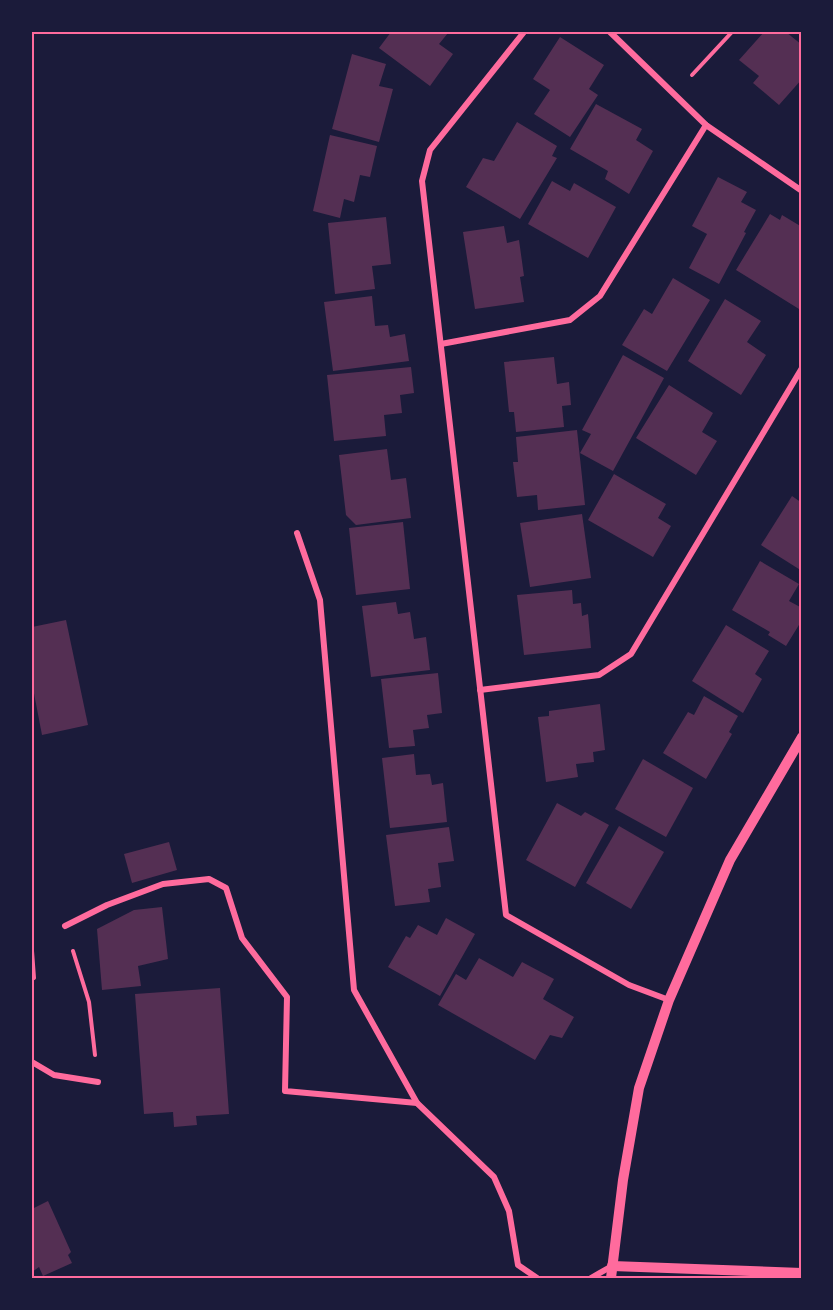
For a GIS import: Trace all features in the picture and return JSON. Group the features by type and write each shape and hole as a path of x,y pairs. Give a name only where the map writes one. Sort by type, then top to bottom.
{"street":[{"path":"524,32 430,150 422,181 506,915 628,985 669,1000"},
{"path":"610,32 706,124 801,191"},
{"path":"441,344 570,320 600,296 706,124"},
{"path":"480,690 599,675 631,654 801,368"},
{"path":"297,533 320,600 354,990 417,1103 494,1177 509,1211 518,1265 537,1278"},
{"path":"611,1278 623,1180 639,1088 669,1000 730,860 801,737"},
{"path":"65,926 107,905 163,884 209,879 226,888 242,938 287,997 285,1091 417,1103"},
{"path":"32,1062 54,1076 98,1082"},
{"path":"591,1278 612,1266 801,1273"}],"path":[{"path":"674,94 732,32"},
{"path":"65,926 89,1002 98,1082"},
{"path":"32,951 34,978 32,979"}],"building":[{"path":"391,32 448,33 439,44 453,54 430,86 379,48"},
{"path":"764,32 786,32 802,45 802,79 779,105 753,83 759,76 739,60"},
{"path":"560,37 604,65 589,89 598,95 570,137 534,114 550,90 533,79"},
{"path":"352,54 386,64 379,86 393,89 379,142 332,129"},
{"path":"596,104 642,129 636,140 653,151 629,194 605,179 608,171 570,149"},
{"path":"517,122 557,146 552,156 557,158 520,219 466,187 483,158 494,161"},
{"path":"330,135 377,146 370,177 360,175 354,202 344,199 340,218 313,211"},
{"path":"718,177 747,192 741,202 756,210 719,284 689,268 707,234 692,226"},
{"path":"552,181 570,191 574,183 616,207 588,258 528,224"},
{"path":"770,214 780,220 782,215 802,227 802,305 799,309 736,270"},
{"path":"386,217 391,264 372,266 375,289 335,294 328,223"},
{"path":"504,226 507,243 519,240 524,276 520,277 524,302 475,309 463,232"},
{"path":"673,278 710,300 667,371 622,345 644,309 652,314"},
{"path":"372,296 375,326 388,325 390,337 405,334 409,361 333,371 324,302"},
{"path":"725,299 761,321 747,342 766,355 741,395 688,361"},
{"path":"623,355 664,378 613,471 580,453 591,434 582,430"},
{"path":"554,357 557,384 569,382 571,405 562,406 564,427 516,432 514,412 509,412 504,362"},
{"path":"411,367 414,393 400,395 402,413 384,415 386,436 334,441 327,375"},
{"path":"669,385 713,413 702,432 717,441 696,475 636,438"},
{"path":"577,430 585,505 538,510 537,495 517,497 513,462 518,462 516,437"},
{"path":"387,449 391,480 406,478 411,518 356,525 346,515 339,455"},
{"path":"614,474 666,504 658,518 671,526 653,557 588,520"},
{"path":"792,496 802,503 802,571 761,545"},
{"path":"582,514 591,578 530,587 520,523"},
{"path":"403,522 410,589 356,595 349,528"},
{"path":"760,561 799,584 789,601 802,608 802,620 786,646 768,635 770,632 732,610"},
{"path":"572,590 573,604 581,603 582,616 588,614 591,648 524,655 517,595"},
{"path":"396,602 398,614 410,612 414,639 426,637 430,670 371,677 362,606"},
{"path":"66,620 88,725 42,735 32,683 32,627"},
{"path":"726,625 769,651 755,674 762,679 743,713 692,681"},
{"path":"438,673 442,713 427,715 429,728 413,730 415,746 389,748 381,679"},
{"path":"704,696 738,716 729,732 732,734 706,779 663,753 688,712 694,715"},
{"path":"600,704 605,750 593,752 594,762 576,764 578,777 546,782 538,717 549,716 549,711"},
{"path":"414,754 416,775 430,774 432,785 443,783 447,822 390,828 382,758"},
{"path":"643,759 693,788 666,837 615,809"},
{"path":"557,803 581,816 585,812 609,825 575,887 526,860"},
{"path":"619,826 664,852 631,909 586,883"},
{"path":"449,827 454,861 438,863 441,887 428,889 430,902 395,906 386,835"},
{"path":"169,842 177,870 132,883 124,854"},
{"path":"162,907 168,959 138,966 141,986 102,990 97,929 134,910"},
{"path":"446,918 475,934 440,996 388,967 406,936 410,938 418,925 437,935"},
{"path":"479,958 513,977 522,962 554,979 543,999 574,1017 562,1038 550,1035 535,1060 438,1005 456,974 466,980"},
{"path":"220,988 229,1114 196,1116 197,1125 174,1127 173,1112 144,1114 135,994"},
{"path":"48,1201 71,1252 68,1255 72,1263 43,1276 39,1267 32,1272 32,1209"}]}
